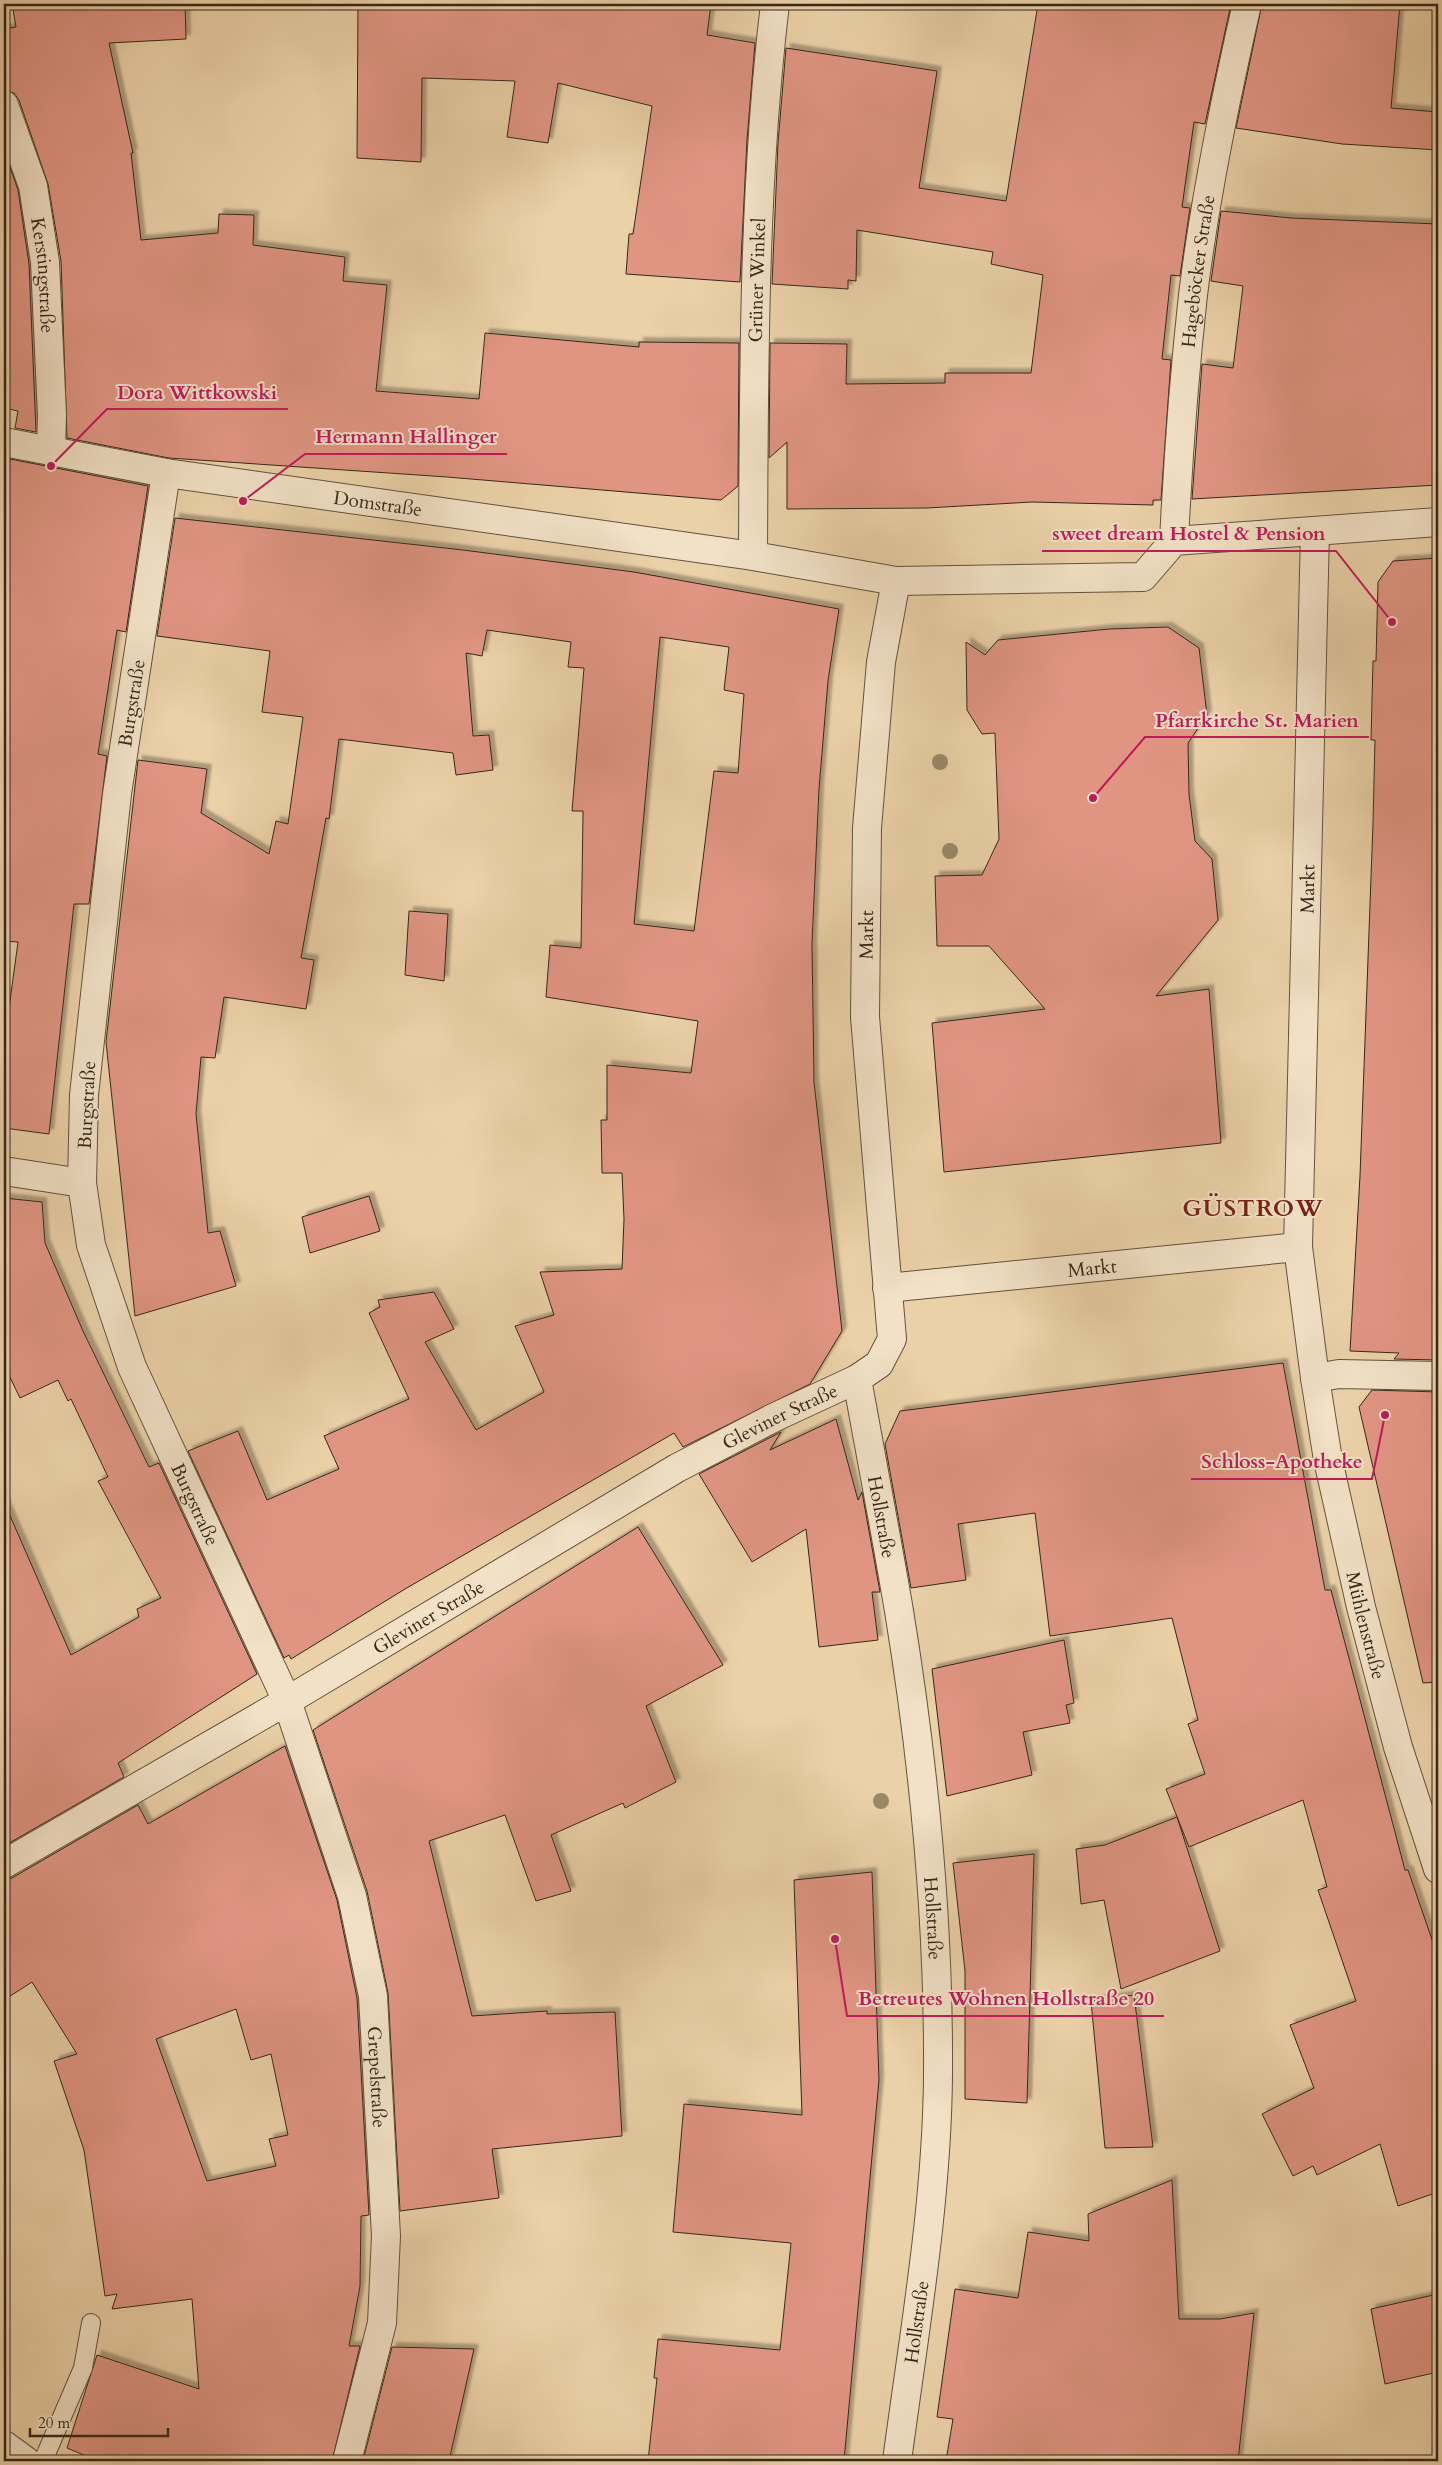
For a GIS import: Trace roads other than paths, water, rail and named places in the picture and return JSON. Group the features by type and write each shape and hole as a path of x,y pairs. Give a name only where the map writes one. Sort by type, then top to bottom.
{"street":[{"name":"Grüner Winkel","path":"753,556 754,281 767,70 775,4"},
{"name":"Hageböcker Straße","path":"1174,541 1180,419 1194,293 1212,176 1247,4"},
{"name":"Kerstingstraße","path":"4,105 33,186 45,262 52,415 51,451"},
{"name":"Domstraße","path":"4,442 166,473 753,556"},
{"name":"Burgstraße","path":"166,473 118,794 84,1095 82,1183 91,1245 132,1367 287,1701"},
{"path":"753,556 896,581 1143,577 1174,541 1438,522"},
{"name":"Markt","path":"1315,531 1298,1247 1315,1378"},
{"name":"Markt","path":"858,1379 879,1364 892,1339 865,1016 867,828 881,662 896,581"},
{"path":"4,1171 82,1183"},
{"name":"Markt","path":"887,1288 1298,1247"},
{"path":"1315,1378 1339,1374 1438,1376"},
{"name":"Mühlenstraße","path":"1315,1378 1328,1460 1361,1607 1398,1747 1438,1868"},
{"name":"Gleviner Straße","path":"4,1864 287,1701 677,1468 773,1418 858,1379"},
{"name":"Hollstraße","path":"858,1379 899,1613 911,1696 929,1851 935,1959 938,2076 931,2209 897,2461"},
{"name":"Grepelstraße","path":"287,1701 352,1896 373,1996 386,2236 382,2323 346,2461"},
{"path":"4,2445 26,2461"}],"lane":[{"path":"43,2461 83,2368 91,2323"}],"place":[{"name":"Dora Wittkowski","path":"51,466"},
{"name":"Hermann Hallinger","path":"243,501"},
{"name":"sweet dream Hostel & Pension","path":"1392,622"},
{"name":"Pfarrkirche St. Marien","path":"1093,798"},
{"name":"Schloss-Apotheke","path":"1385,1415"},
{"name":"Betreutes Wohnen Hollstraße 20","path":"835,1939"}],"district":[{"name":"GÜSTROW","path":"1253,1208"}]}
